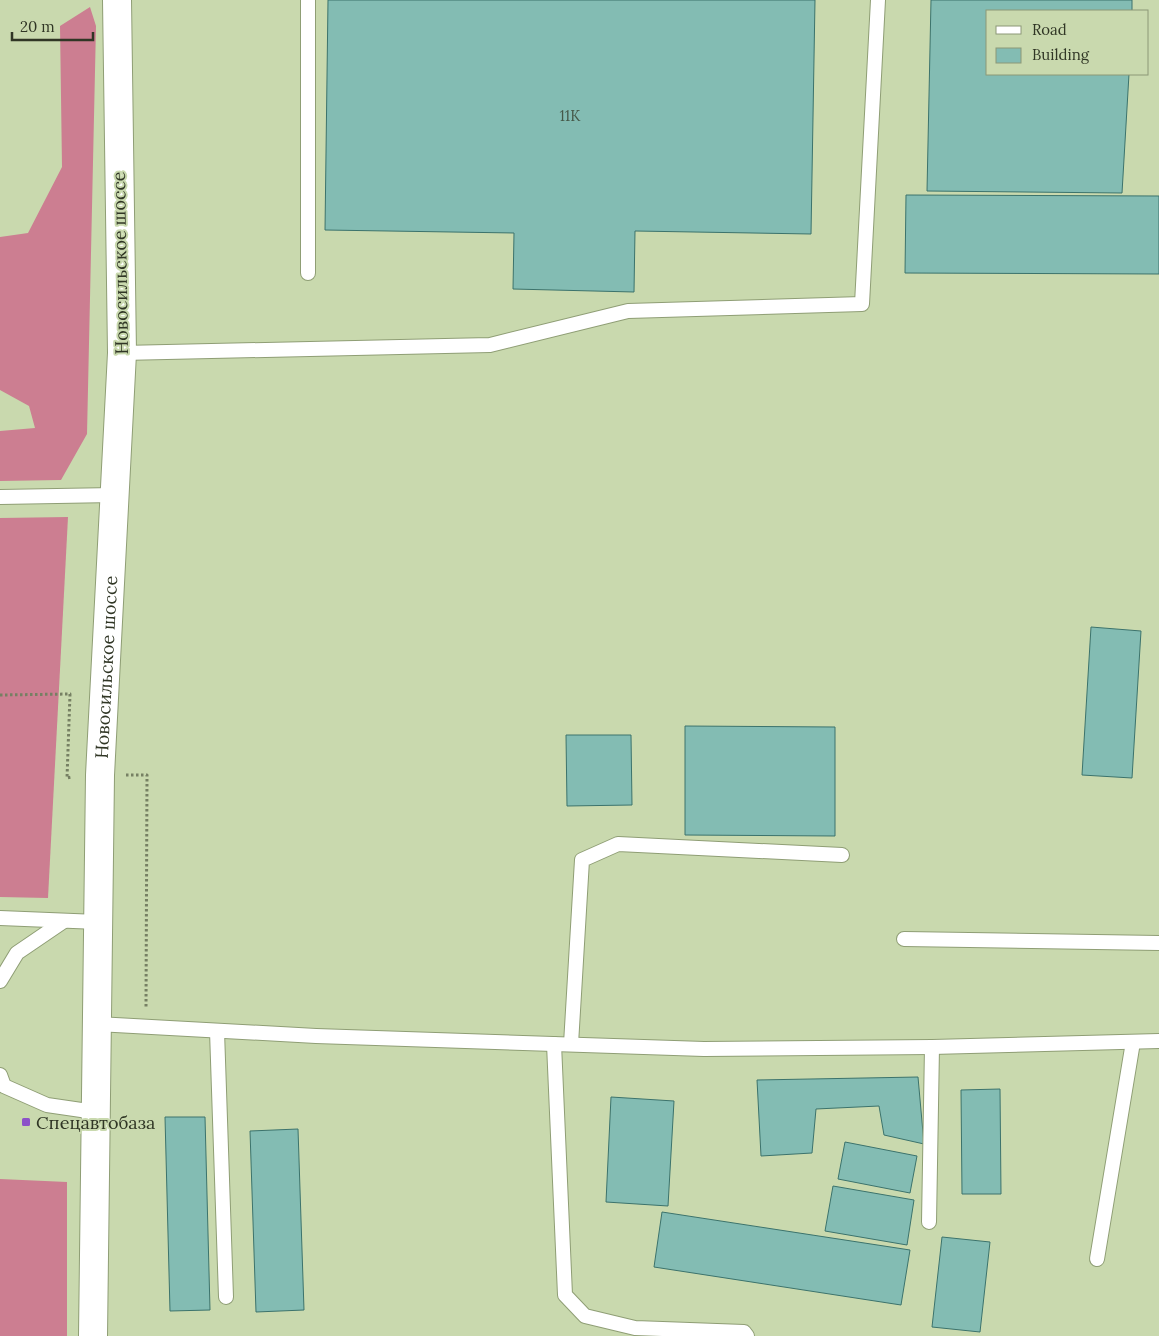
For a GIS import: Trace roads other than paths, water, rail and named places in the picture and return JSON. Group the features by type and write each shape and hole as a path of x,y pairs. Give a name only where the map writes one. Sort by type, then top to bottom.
{"street":[{"name":"Новосильское шоссе","path":"93,1336 100,775 122,353 117,0"}],"lane":[{"path":"308,0 308,273"},
{"path":"122,353 490,345 628,311 862,304 878,0"},
{"path":"0,497 114,496"},
{"path":"571,1044 582,860 618,844 842,855"},
{"path":"0,918 98,922"},
{"path":"0,981 16,953 64,921"},
{"path":"904,940 1159,943"},
{"path":"96,1024 316,1036 704,1049 932,1047 1159,1042"},
{"path":"217,1031 226,1297"},
{"path":"1097,1259 1133,1042"},
{"path":"554,1044 565,1295 585,1316 635,1328 744,1332 747,1336"},
{"path":"929,1222 932,1047"},
{"path":"0,1075 4,1086 47,1105 95,1112"}],"place":[{"name":"Спецавтобаза","path":"26,1122"}]}
